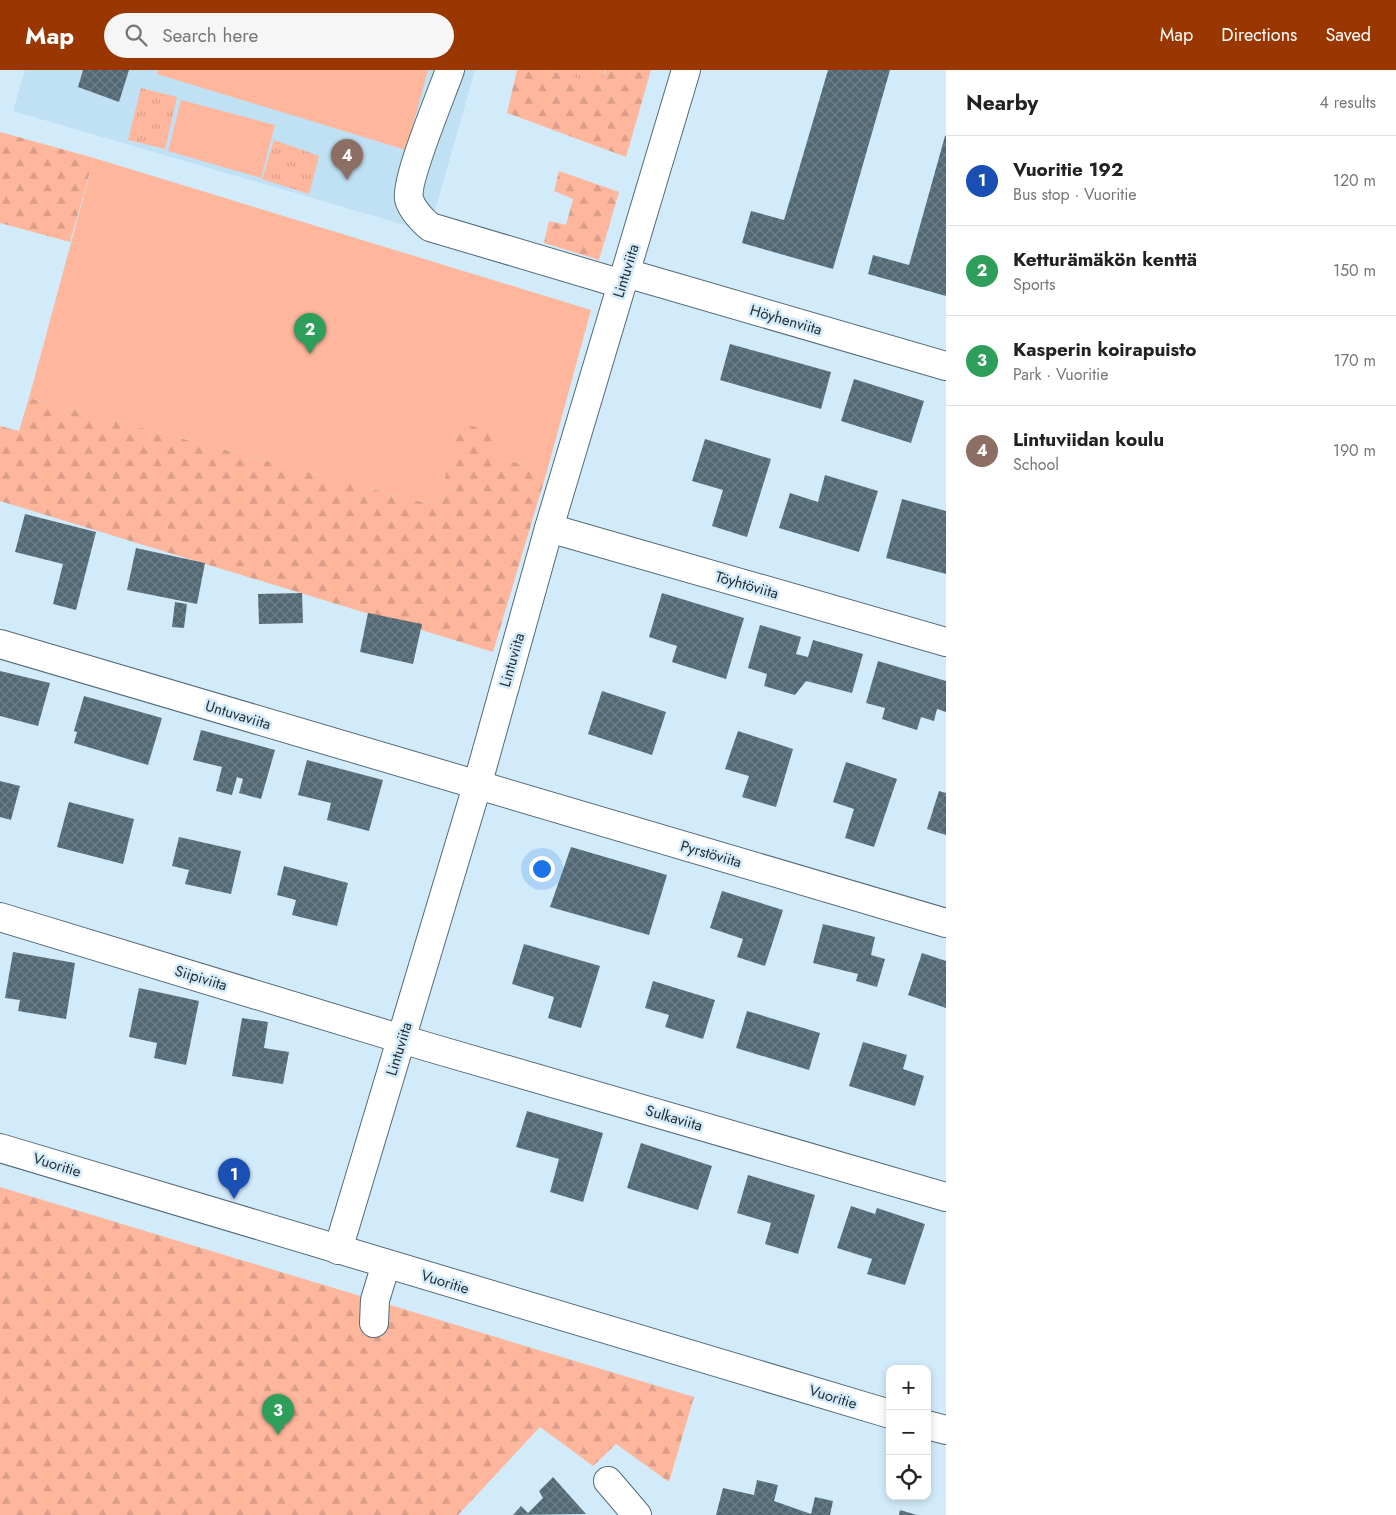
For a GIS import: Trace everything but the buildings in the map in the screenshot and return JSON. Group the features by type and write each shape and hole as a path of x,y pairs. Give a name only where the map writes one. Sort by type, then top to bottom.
{"street":[{"name":"Höyhenviita","path":"450,70 412,177 409,199 421,220 430,227 946,366"},
{"name":"Lintuviita","path":"338,1250 477,786 549,528 686,70"},
{"name":"Töyhtöviita","path":"549,528 946,642"},
{"name":"Untuvaviita","path":"0,644 477,786"},
{"name":"Pyrstöviita","path":"477,786 946,923"},
{"name":"Siipiviita","path":"0,917 402,1040"},
{"name":"Sulkaviita","path":"402,1040 946,1197"},
{"name":"Vuoritie","path":"0,1148 886,1413"},
{"path":"374,1323 375,1300 386,1264"},
{"path":"931,1426 946,1430"},
{"path":"608,1481 637,1515"}],"shaded area":[{"path":"25,70 475,70 429,232 13,111"}],"green space":[{"path":"158,70 428,70 406,150 157,74"},
{"path":"517,70 548,70 600,85 606,70 651,70 626,157 507,113"},
{"path":"548,70 605,70 601,86"},
{"path":"141,88 177,97 165,149 128,140"},
{"path":"181,100 275,125 261,178 168,151"},
{"path":"0,132 94,158 70,242 0,223"},
{"path":"274,140 319,156 309,194 262,179"},
{"path":"94,158 591,310 547,471 492,456 497,434 460,422 437,506 29,398"},
{"path":"559,171 619,192 599,260 544,243 549,221 566,225 573,199 554,191"},
{"path":"29,398 437,506 460,421 497,434 492,456 547,471 493,652 0,501 0,426 19,431"},
{"path":"0,1187 694,1397 669,1482 616,1444 593,1466 540,1427 458,1515 0,1515"}],"place":[{"name":"Lintuviidan koulu","path":"347,180"},
{"name":"Ketturämäkön kenttä","path":"310,354"},
{"name":"Vuoritie 192","path":"234,1199"},
{"name":"Kasperin koirapuisto","path":"278,1435"}]}
